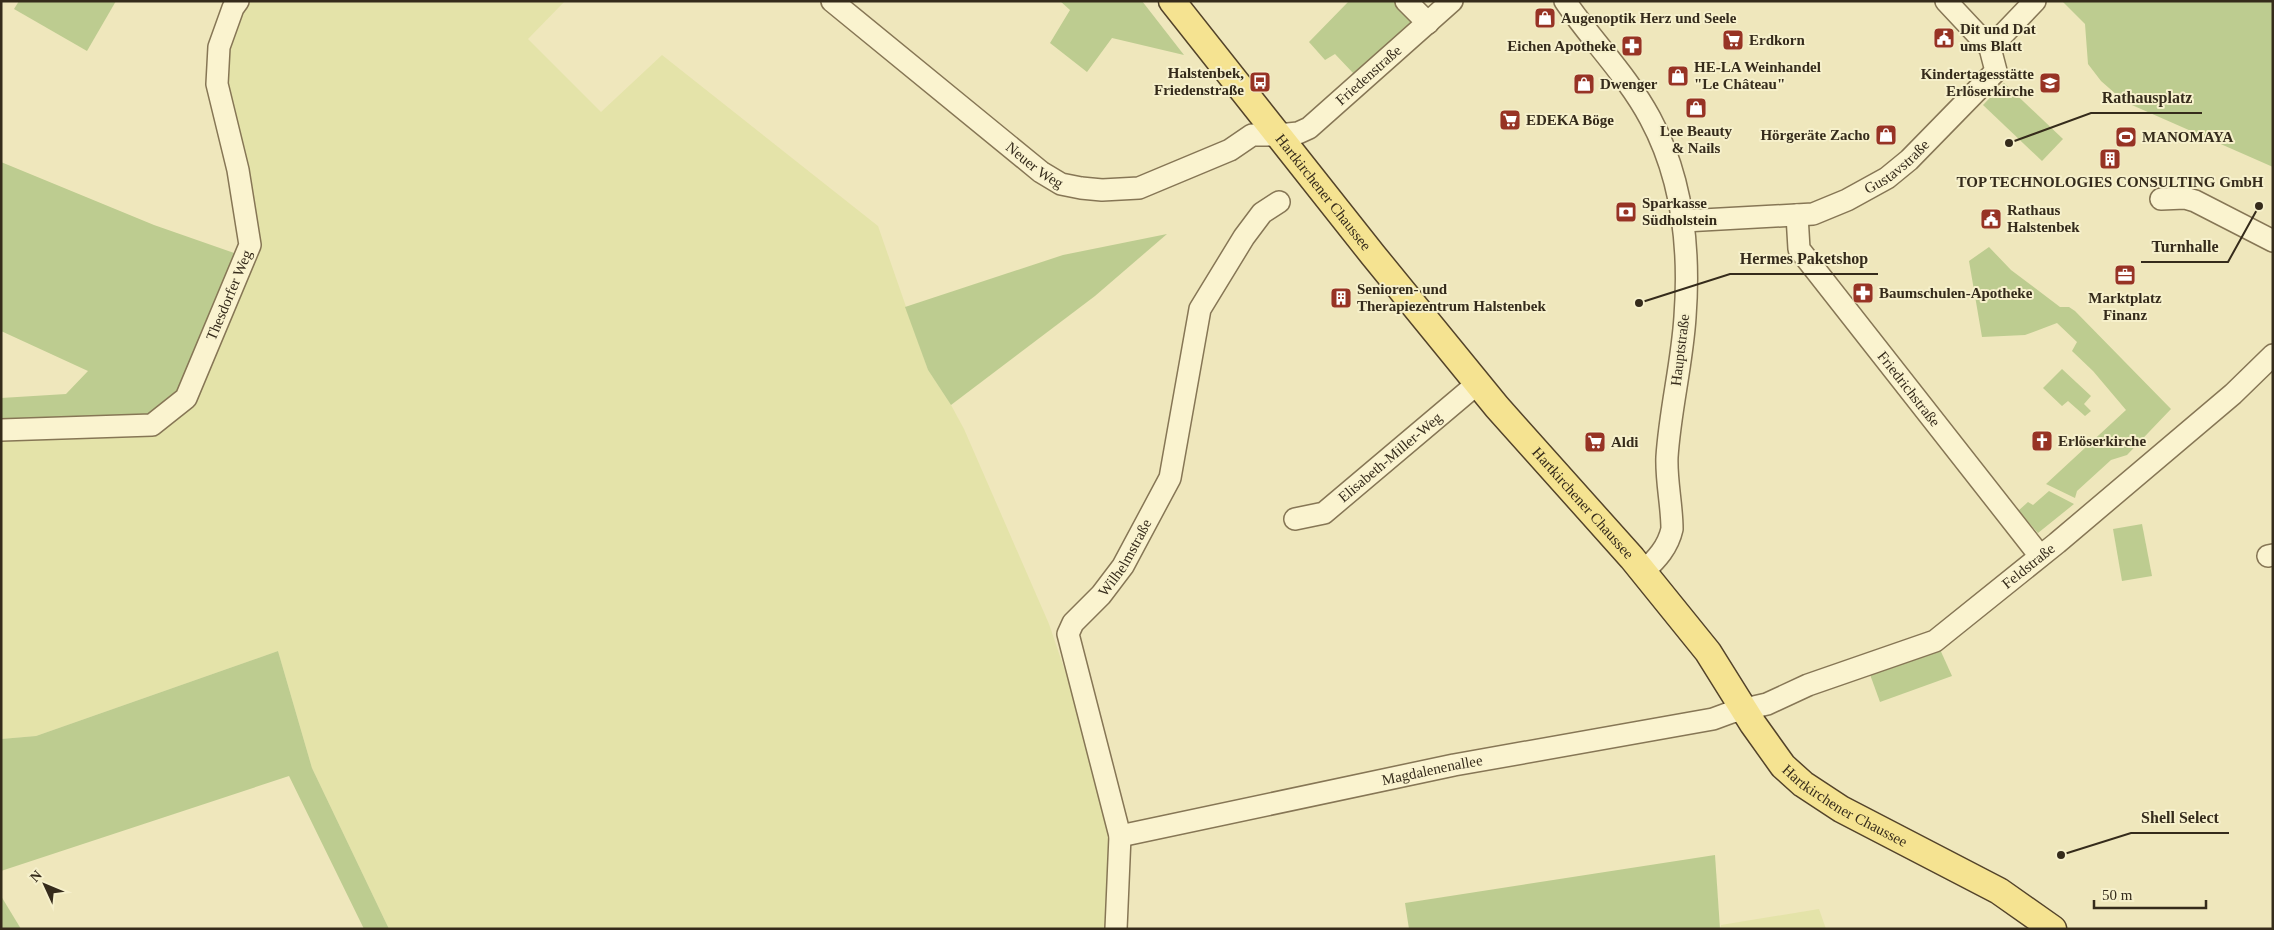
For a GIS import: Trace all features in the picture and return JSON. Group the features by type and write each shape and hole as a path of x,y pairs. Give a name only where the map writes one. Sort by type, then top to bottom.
{"main road":[{"name":"Hartkirchener Chaussee","path":"1172,1 1373,255 1478,383 1520,434 1643,572 1708,652 1751,707 1774,755 1803,784 1841,809 1999,891 2053,929"}],"street":[{"name":"Thesdorfer Weg","path":"1,430 152,425 186,398 250,245 238,170 217,84 220,47 233,8 238,1"},
{"name":"Neuer Weg","path":"832,1 1027,162 1061,184 1102,190 1139,188 1230,150 1252,135 1278,136"},
{"path":"1406,1 1428,23"},
{"name":"Friedenstraße","path":"1278,136 1298,133 1309,128 1452,1"},
{"name":"Hauptstraße","path":"1565,1 1581,25 1623,75 1650,119 1674,181 1684,221 1686,255 1685,317 1667,457 1672,529 1661,554 1643,572"},
{"path":"1946,1 1990,48 2035,1"},
{"name":"Gustavstraße","path":"1684,221 1813,214 1848,200 1887,178 1909,160 1996,71 1990,48"},
{"path":"2161,199 2185,198 2195,201 2273,241"},
{"name":"Wilhelmstraße","path":"1116,929 1120,836 1068,634 1073,623 1100,595 1123,566 1170,478 1200,309 1256,221 1262,213 1279,202"},
{"name":"Friedrichstraße","path":"1797,216 1800,248 2040,556"},
{"name":"Feldstraße","path":"1751,707 1766,704 1808,685 1935,641 2040,556 2233,394 2273,355"},
{"name":"Elisabeth-Miller-Weg","path":"1295,519 1324,513 1478,383"},
{"name":"Magdalenenallee","path":"1120,836 1454,765 1688,725 1751,707"}],"shaded area":[{"path":"250,1 565,1 528,39 601,112 662,55 878,226 928,370 964,429 1049,624 1091,747 1113,838 1107,929 389,929 312,768 278,651 36,736 1,739 1,441 160,430 258,245 226,83 228,48 239,14"},
{"path":"1819,909 1826,929 1720,929 1721,925"}],"green space":[{"path":"19,1 116,1 87,51 14,9"},
{"path":"1060,1 1142,1 1184,55 1112,38 1087,72 1050,43 1070,10"},
{"path":"1349,1 1394,1 1414,20 1354,74 1335,54 1325,60 1309,42"},
{"path":"2062,1 2273,1 2273,167 2125,102 2101,81 2088,64 2085,24"},
{"path":"2004,83 2063,139 2042,161 1983,105"},
{"path":"1,162 154,225 237,254 181,392 149,416 1,421 1,398 66,394 88,371 1,331"},
{"path":"1167,234 1095,296 951,405 928,370 905,307 1063,255"},
{"path":"1989,247 2011,270 2060,307 2069,307 2075,311 2171,409 2127,455 2111,460 2077,491 2075,498 2046,484 2126,410 2093,371 2072,351 2077,342 2057,323 2025,335 1982,337 1969,261"},
{"path":"2062,369 2091,396 2084,404 2091,411 2085,416 2068,401 2062,406 2043,388"},
{"path":"2049,491 2074,504 2038,533 2018,511 2028,502 2033,505"},
{"path":"2142,524 2152,576 2122,581 2113,529"},
{"path":"1938,645 1952,676 1880,702 1868,669"},
{"path":"278,651 312,768 389,929 364,929 289,776 1,871 1,739 36,736"},
{"path":"1715,855 1720,929 1409,929 1405,903"},
{"path":"1,896 21,929 1,929"}],"place":[{"name":"Augenoptik Herz und Seele","path":"1545,18"},
{"name":"Dit und Dat ums Blatt","path":"1944,38"},
{"name":"Erdkorn","path":"1733,40"},
{"name":"Eichen Apotheke","path":"1632,46"},
{"name":"HE-LA Weinhandel \"Le Château\"","path":"1678,76"},
{"name":"Halstenbek, Friedenstraße","path":"1260,82"},
{"name":"Kindertagesstätte Erlöserkirche","path":"2050,83"},
{"name":"Dwenger","path":"1584,84"},
{"name":"Lee Beauty & Nails","path":"1696,108"},
{"name":"EDEKA Böge","path":"1510,120"},
{"name":"Hörgeräte Zacho","path":"1886,135"},
{"name":"MANOMAYA","path":"2126,137"},
{"name":"Rathausplatz","path":"2009,143"},
{"name":"TOP TECHNOLOGIES CONSULTING GmbH","path":"2110,159"},
{"name":"Turnhalle","path":"2259,206"},
{"name":"Sparkasse Südholstein","path":"1626,212"},
{"name":"Rathaus Halstenbek","path":"1991,219"},
{"name":"Marktplatz Finanz","path":"2125,275"},
{"name":"Baumschulen-Apotheke","path":"1863,293"},
{"name":"Senioren- und Therapiezentrum Halstenbek","path":"1341,298"},
{"name":"Hermes Paketshop","path":"1639,303"},
{"name":"Erlöserkirche","path":"2042,441"},
{"name":"Aldi","path":"1595,442"},
{"name":"Shell Select","path":"2061,855"}]}
